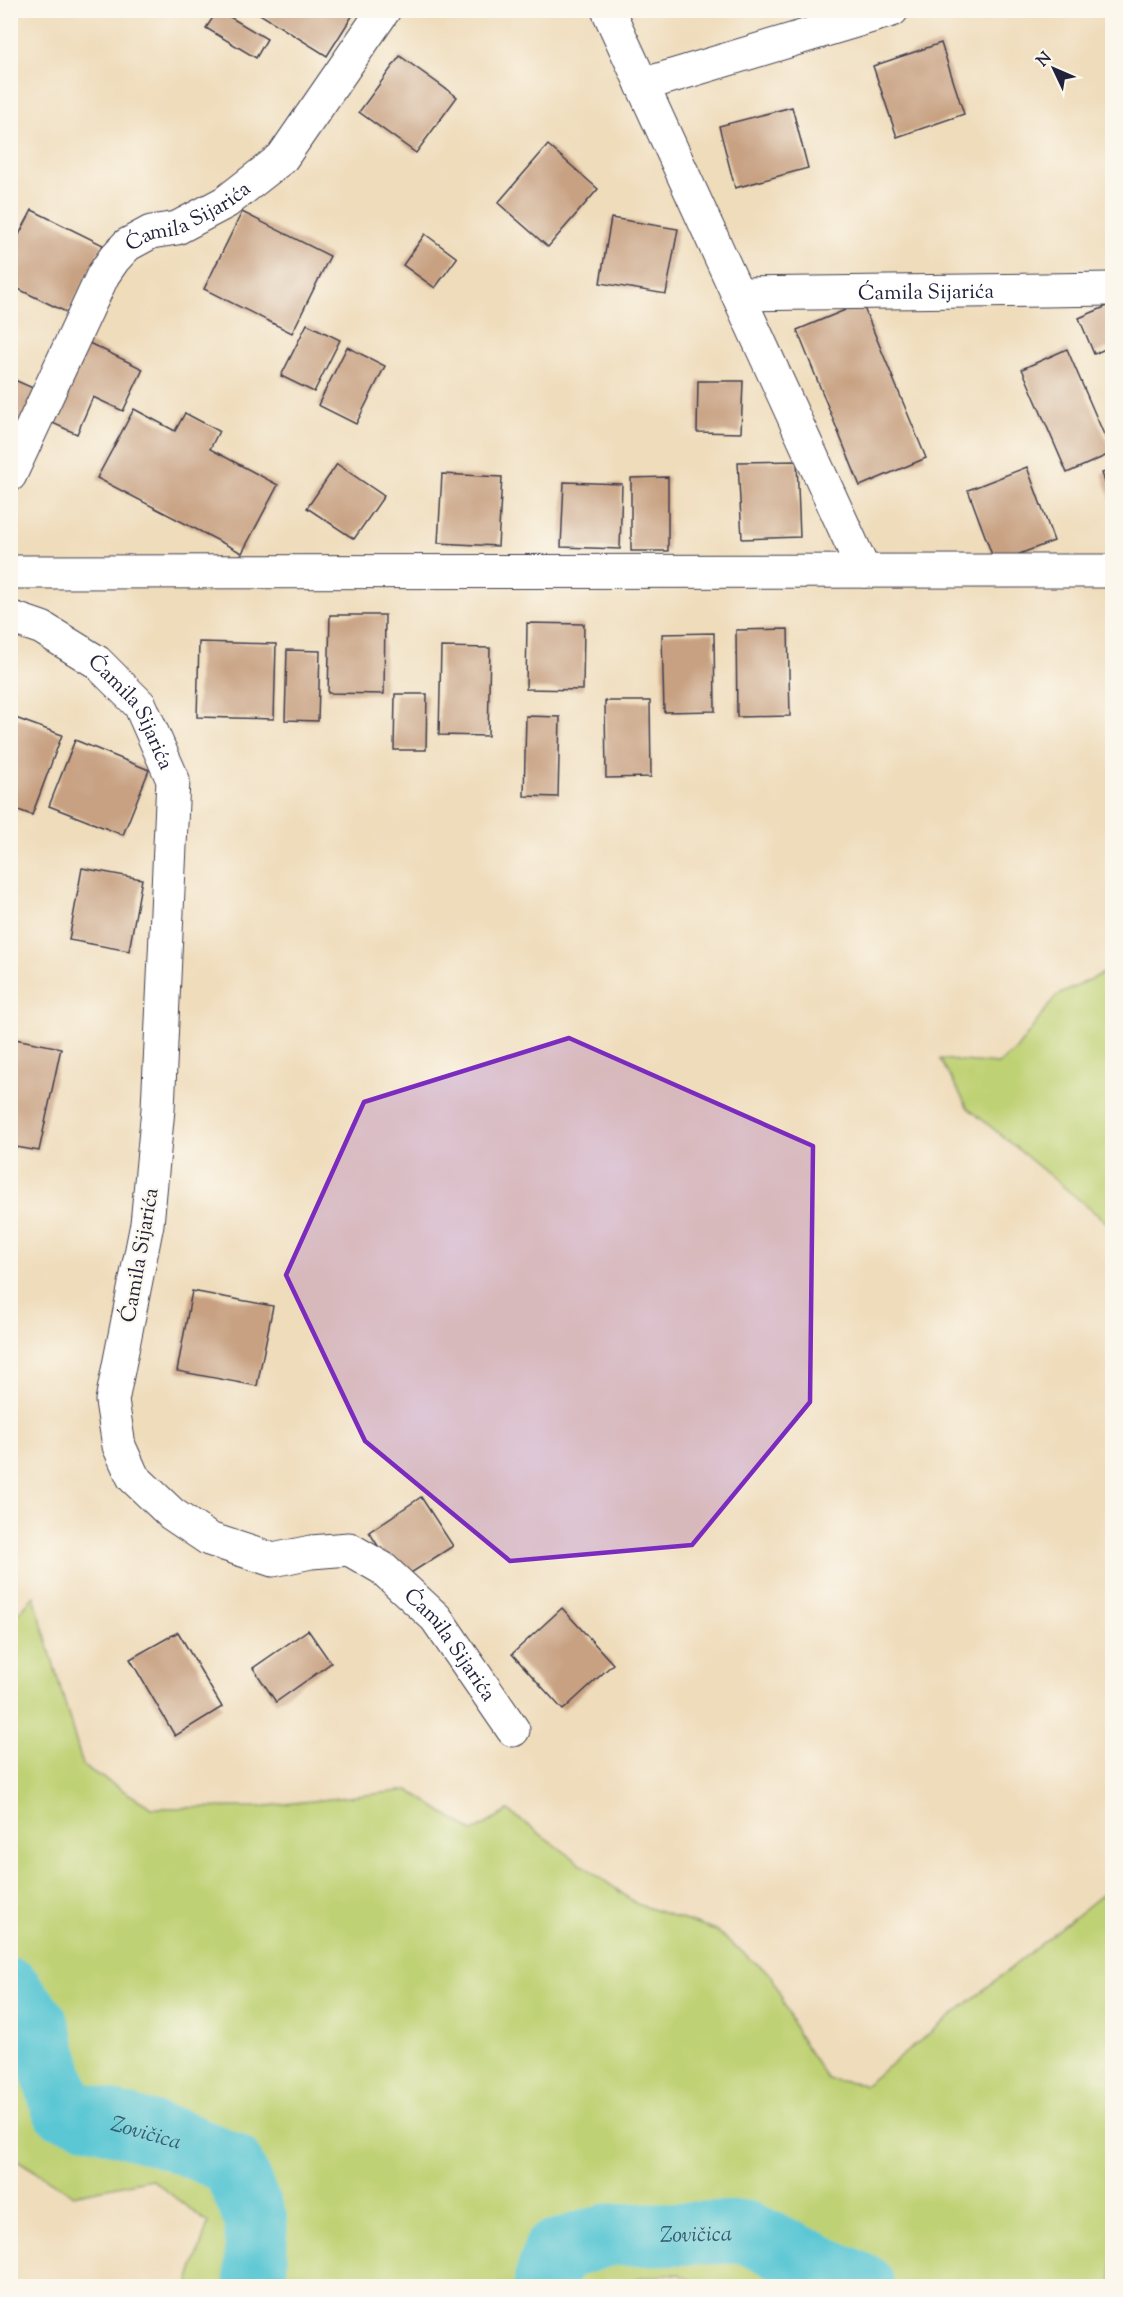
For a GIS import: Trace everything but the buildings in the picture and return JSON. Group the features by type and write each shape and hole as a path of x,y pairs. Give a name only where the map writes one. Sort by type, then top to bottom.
{"street":[{"name":"Ćamila Sijarića","path":"10,475 103,275 114,259 127,245 151,232 177,228 226,202 282,158 384,10"},
{"path":"608,10 864,571"},
{"path":"642,85 892,10"},
{"name":"Ćamila Sijarića","path":"738,294 1113,289"},
{"path":"10,572 1113,571"},
{"name":"Ćamila Sijarića","path":"10,617 42,628 97,662 140,705 173,780 158,1108 147,1224 112,1401 119,1446 123,1456 133,1477 172,1514 209,1539 273,1560 310,1552 349,1549 382,1568 436,1618 513,1730"}],"highlighted area":[{"path":"569,1038 813,1146 810,1402 692,1545 510,1561 365,1441 286,1275 364,1102"}],"green space":[{"path":"1112,969 1112,1227 968,1108 940,1059 998,1064 1016,1050 1056,996"},
{"path":"34,1596 83,1766 152,1808 259,1807 409,1790 473,1832 508,1811 637,1904 716,1931 772,1976 798,2035 827,2079 865,2085 1112,1887 1112,2286 703,2286 679,2274 639,2278 621,2286 188,2286 208,2223 151,2179 73,2195 11,2156 10,1622"}],"waterway":[{"name":"Zovičica","path":"10,1989 38,2025 63,2108 176,2140 232,2164 256,2220 256,2286"},
{"name":"Zovičica","path":"544,2286 554,2252 607,2235 746,2232 864,2286"}]}
